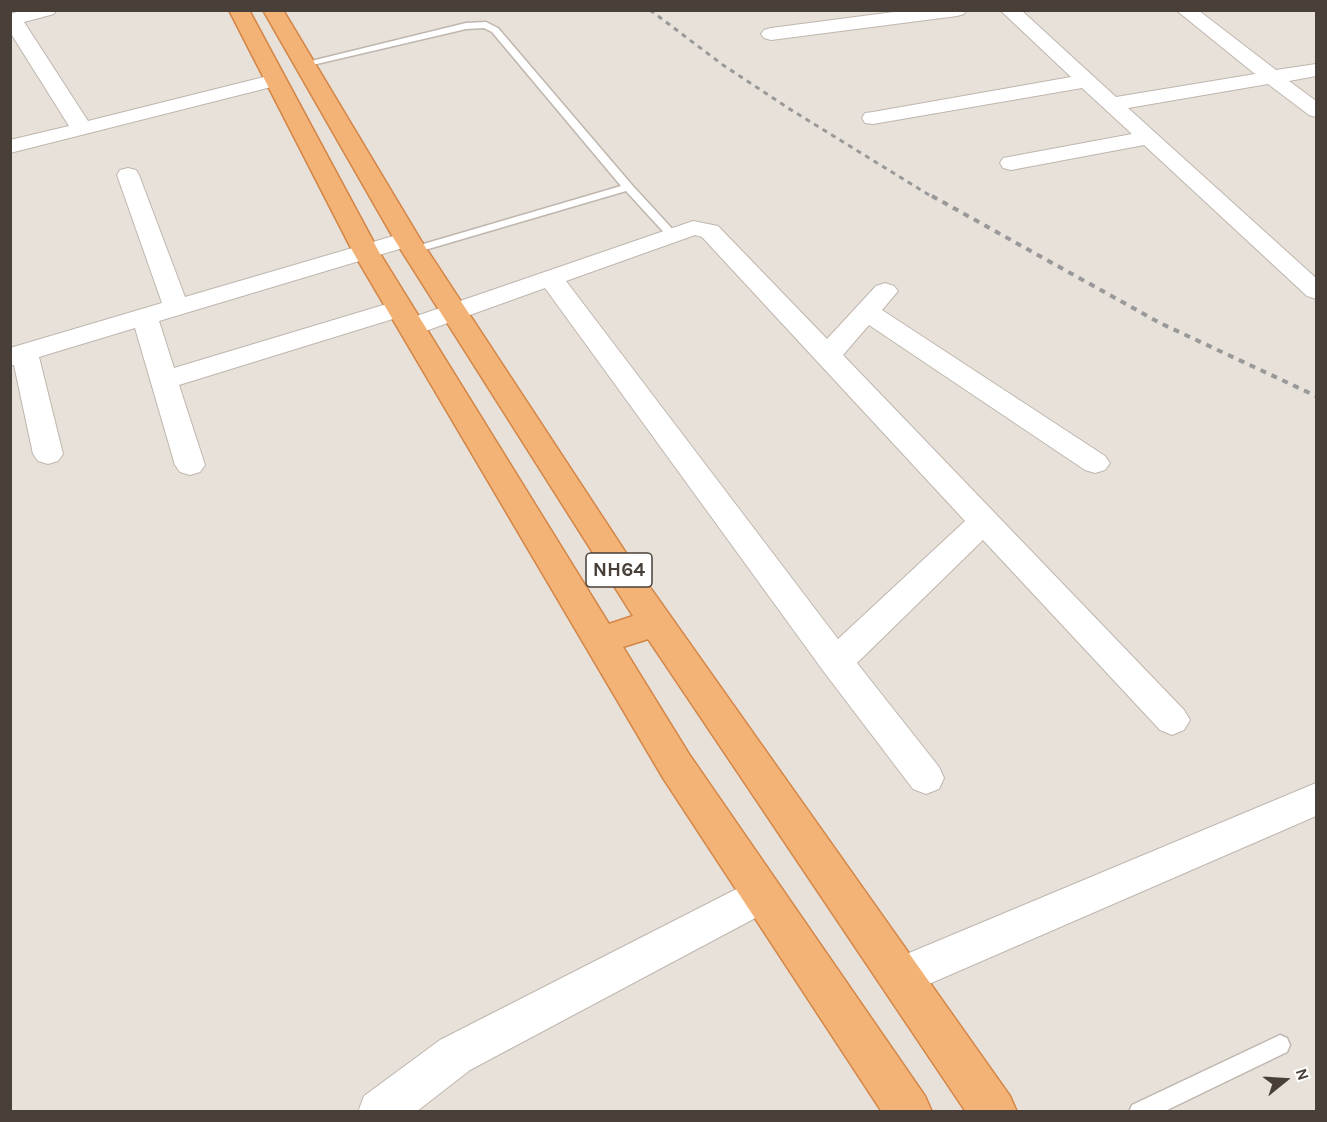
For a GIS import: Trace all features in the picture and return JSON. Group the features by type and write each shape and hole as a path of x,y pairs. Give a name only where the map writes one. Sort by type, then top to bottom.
{"highway":[{"name":"NH64","path":"238,10 366,252 676,766 909,1112"},
{"name":"NH64","path":"273,10 411,245 618,568 994,1112"},
{"path":"600,640 656,623"}],"street":[{"path":"47,10 11,19 82,129"},
{"path":"771,34 957,10"},
{"path":"1009,10 1317,291"},
{"path":"1185,10 1315,108"},
{"path":"1112,104 1317,70"},
{"path":"10,147 276,80"},
{"path":"873,118 1086,81"},
{"path":"1011,163 1148,138"},
{"path":"128,175 177,308"},
{"path":"164,380 405,318 455,314 693,228 710,231 1172,720"},
{"path":"48,454 18,355 366,252 411,245"},
{"path":"551,279 836,662 926,778"},
{"path":"828,355 876,302 1095,463"},
{"path":"145,318 190,465"},
{"path":"836,662 984,521"},
{"path":"899,977 1317,799"},
{"path":"380,1112 455,1055 762,894"}],"lane":[{"path":"304,63 466,26 486,25 495,30 628,188 673,236"},
{"path":"411,245 628,188"},
{"path":"1139,1112 1280,1045"}],"shaded area":[{"path":"11,11 1316,11 1316,1111 11,1111"}],"railway":[{"path":"650,10 723,65 934,198"},
{"path":"932,196 1160,323 1316,396"}]}
